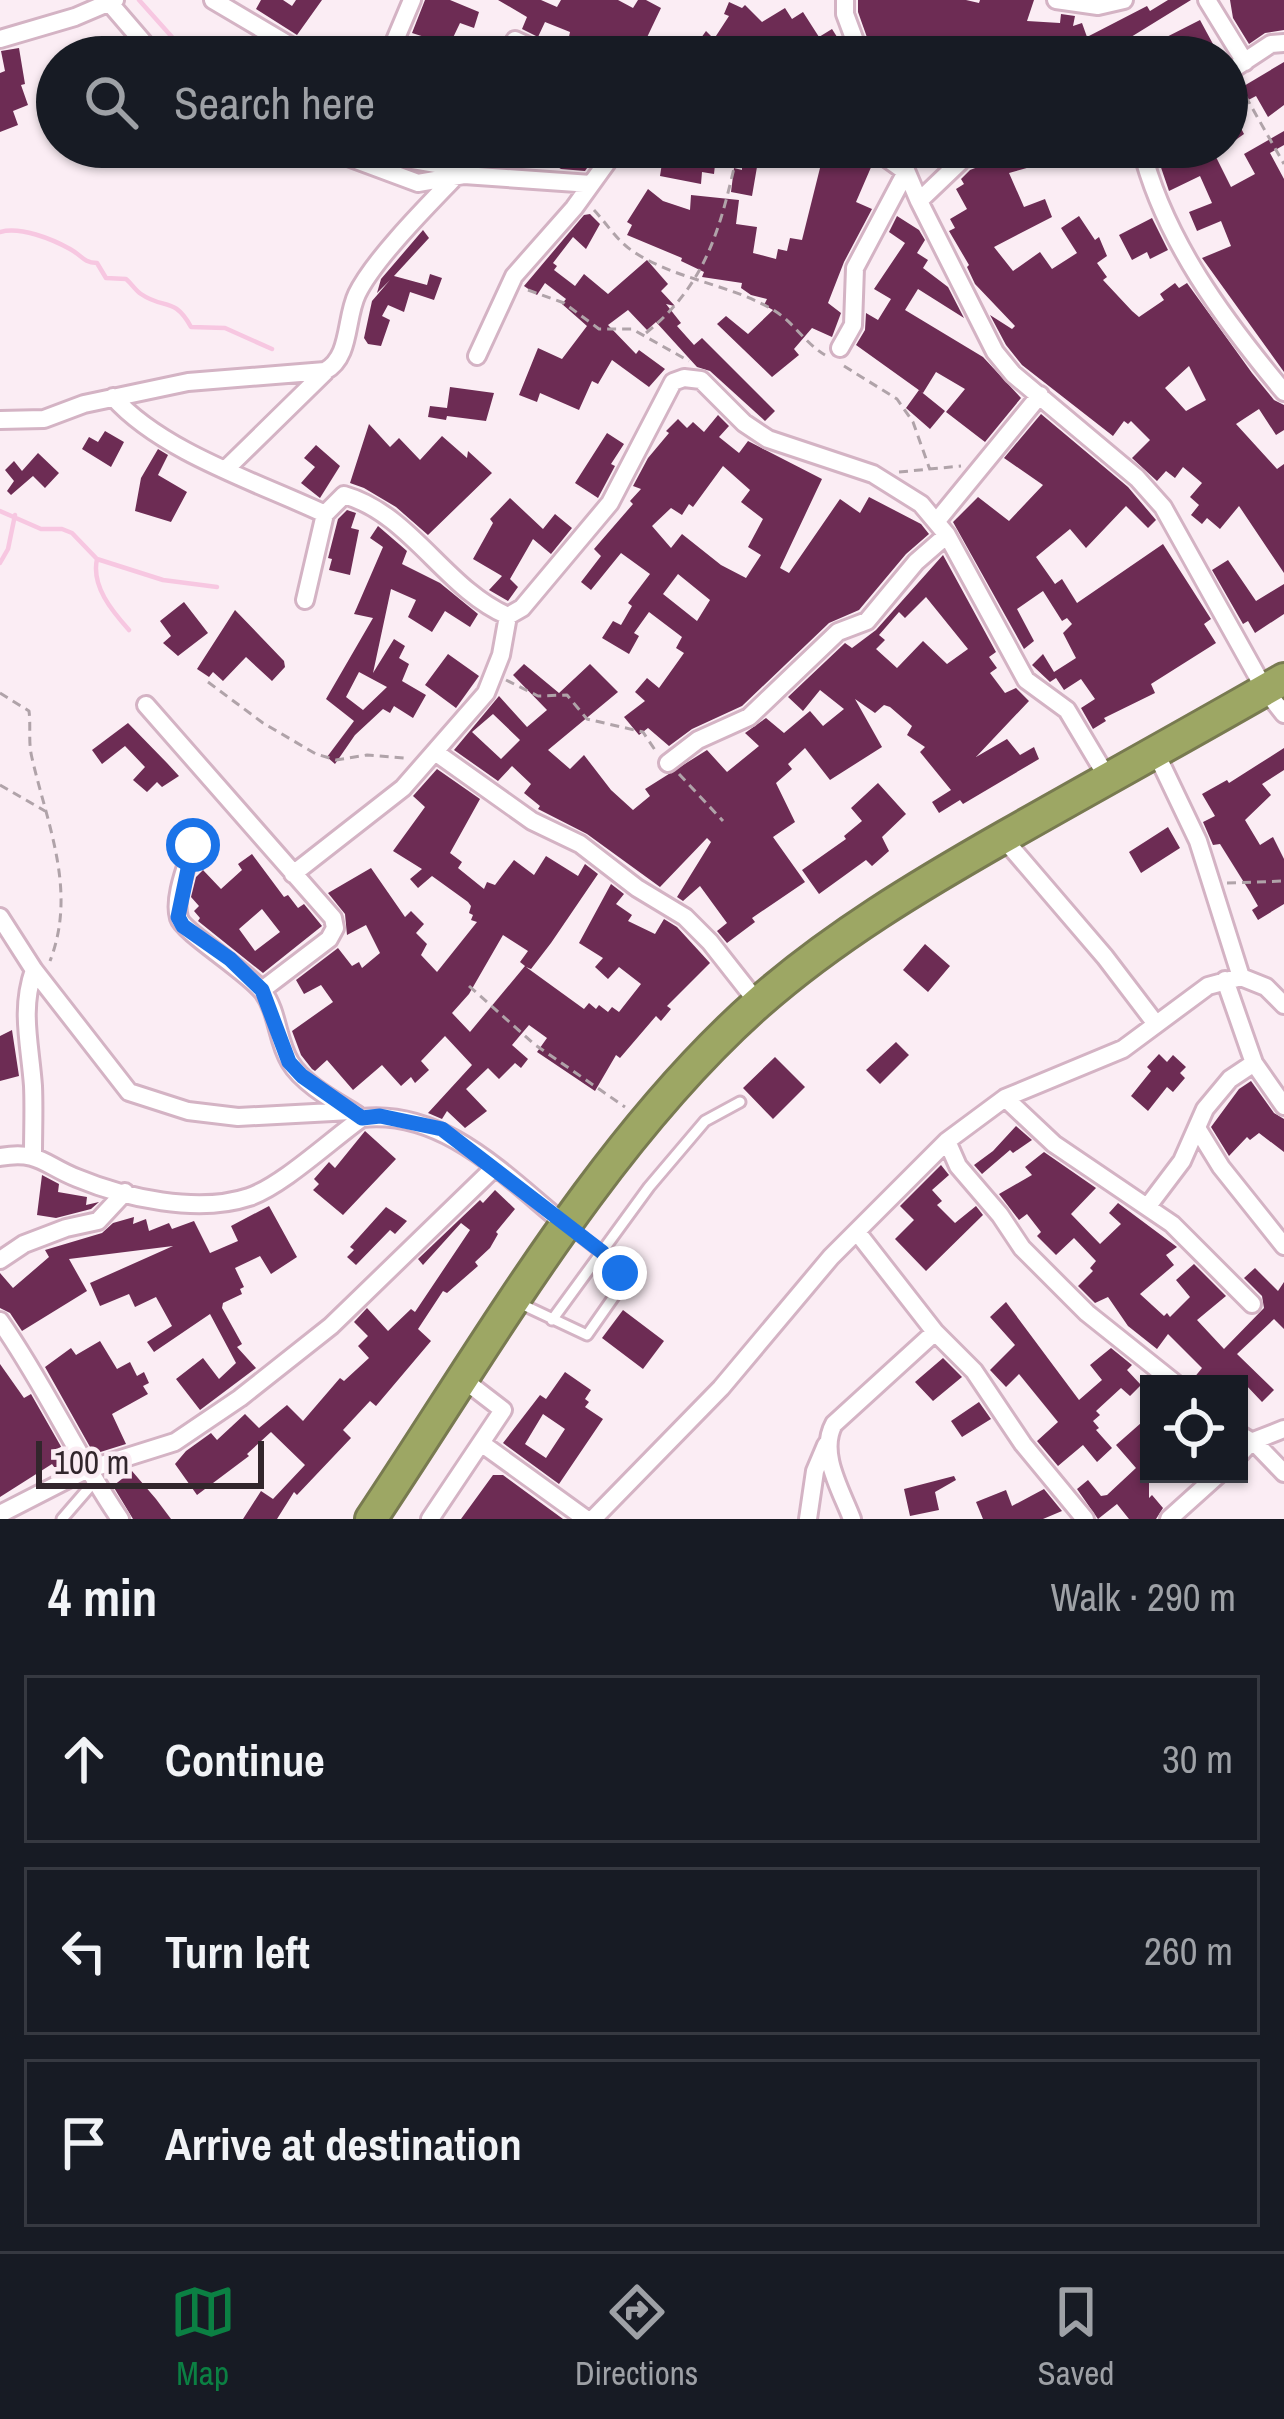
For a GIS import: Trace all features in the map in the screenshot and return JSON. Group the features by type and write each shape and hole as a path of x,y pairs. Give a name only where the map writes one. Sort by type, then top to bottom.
{"highway":[{"path":"370,1519 567,1226 646,1122 758,1003 883,908 1107,777 1278,694"}],"street":[{"path":"213,0 274,36"},
{"path":"397,36 412,0"},
{"path":"845,0 854,36"},
{"path":"1055,0 1098,6 1124,0"},
{"path":"1207,0 1221,36"},
{"path":"0,39 75,17 110,1 139,36"},
{"path":"1248,60 1271,44 1284,43"},
{"path":"378,168 418,183 461,175 586,191"},
{"path":"456,168 461,175"},
{"path":"477,356 510,283 603,168"},
{"path":"900,168 906,172"},
{"path":"904,168 995,352 1013,374 1138,478 1163,507 1278,694"},
{"path":"919,201 954,168"},
{"path":"1149,168 1181,250 1228,321 1284,392"},
{"path":"836,356 853,325 855,268 906,172"},
{"path":"227,468 340,358 356,296 373,268 461,175"},
{"path":"0,420 44,419 113,397 234,376 325,371"},
{"path":"293,874 403,788 486,693 508,616 522,608 610,503 673,382 684,378 701,380 743,423 768,439 873,474 920,504 941,529 1026,680 1067,710 1107,777"},
{"path":"668,763 698,740 749,717 838,632 867,621 941,529 984,459 1040,395"},
{"path":"113,397 136,422 179,448 325,514"},
{"path":"305,600 325,514 344,495 361,500 399,526 437,565 508,616"},
{"path":"146,705 333,918 334,934 262,990"},
{"path":"1155,751 1213,883 1254,1063 1284,1106"},
{"path":"429,759 580,844 637,888 685,916 758,1003"},
{"path":"1003,838 1156,1024"},
{"path":"193,845 178,917 183,926 230,959 262,990 289,1062 357,1114"},
{"path":"0,917 129,1092 188,1111 238,1117 357,1114 442,1129 567,1226"},
{"path":"33,1154 33,1086 24,1022 26,992 38,974"},
{"path":"481,1443 589,1519 721,1388 817,1273 946,1141 1005,1097 1123,1049 1208,986 1233,978 1275,983 1284,1005"},
{"path":"1148,1206 1182,1161 1204,1109 1230,1079 1254,1063"},
{"path":"1005,1097 1054,1144 1172,1224 1252,1304"},
{"path":"0,1157 33,1154 77,1178 125,1192 180,1203 213,1203 250,1197 357,1114"},
{"path":"1197,1128 1284,1246"},
{"path":"946,1141 958,1166 1022,1248 1087,1313 1165,1375"},
{"path":"0,1514 175,1442 240,1398 331,1326 494,1168"},
{"path":"0,1260 24,1244 98,1221 125,1192"},
{"path":"857,1232 935,1332 974,1371 1023,1444 1085,1519"},
{"path":"0,1321 120,1519"},
{"path":"808,1519 815,1471 833,1424 935,1332"},
{"path":"430,1519 503,1410 464,1380"},
{"path":"1248,1442 1284,1429"},
{"path":"826,1444 852,1519"},
{"path":"1248,1448 1284,1473"},
{"path":"1169,1519 1209,1483"}],"lane":[{"path":"552,1320 705,1121 740,1102"},
{"path":"517,1301 587,1335 600,1320 622,1285 620,1273 602,1252 567,1226"},
{"path":"62,1519 90,1476"}],"path":[{"path":"1248,96 1284,164"},
{"path":"645,334 670,314 717,236 734,168"},
{"path":"586,191 629,249 659,266 778,313 897,399 913,422 929,470"},
{"path":"510,283 557,299 599,329 621,327 645,334 687,357 701,380"},
{"path":"873,474 984,459"},
{"path":"494,674 538,696 567,695 587,719 599,724 643,732 723,821"},
{"path":"208,682 263,723 316,754 336,760 367,755 429,759"},
{"path":"0,693 29,711 31,756 64,903 58,940 38,974"},
{"path":"0,785 46,812"},
{"path":"1213,883 1284,881"},
{"path":"469,986 534,1044 646,1122"}],"building":[{"path":"261,0 283,0 292,6 296,0 322,0 297,35 256,9"},
{"path":"425,0 450,0 479,12 474,28 460,23 454,36 412,33"},
{"path":"498,0 541,0 557,7 561,0 618,0 633,8 638,0 646,0 661,8 648,36 569,36 570,32 545,22 536,36 522,29 527,17"},
{"path":"858,0 1034,0 1027,21 1060,23 1061,14 1075,16 1073,26 1082,23 1087,36 867,36"},
{"path":"1168,0 1191,0 1133,36 1089,36 1147,6 1150,11"},
{"path":"1230,0 1284,0 1284,30 1265,33 1249,44 1233,18"},
{"path":"729,2 745,5 762,22 785,8 792,19 803,12 818,36 716,36 729,16 724,14"},
{"path":"1200,20 1209,36 1169,36"},
{"path":"19,48 25,84 21,85 28,105 13,111 18,125 0,132 0,73 5,71 1,51"},
{"path":"1284,62 1284,105 1268,117 1256,96 1248,100 1248,83"},
{"path":"1284,131 1284,145 1270,153 1284,179 1284,372 1202,258 1231,246 1221,221 1197,231 1189,212 1212,203 1200,176 1169,191 1161,168 1222,168 1231,187 1255,174 1248,152"},
{"path":"661,168 715,168 714,174 702,172 701,184 660,176"},
{"path":"734,168 757,168 752,196 731,192"},
{"path":"820,168 871,168 856,202 872,209 828,303 841,313 832,337 812,328 794,349 799,355 772,377 717,324 726,316 748,334 773,310 764,305 767,299 751,295 741,288 742,283 702,277 704,272 682,258 627,235 632,225 627,222 648,189 663,201 690,210 691,195 739,200 736,224 757,227 753,253 776,259 778,249 787,251 790,238 802,240"},
{"path":"1027,168 1009,173 1024,207 1045,199 1052,217 994,247 1013,271 1040,252 1052,269 1077,253 1061,228 1079,216 1095,240 1099,237 1107,256 1097,263 1107,277 1103,280 1132,311 1139,317 1164,300 1160,294 1175,283 1179,288 1187,283 1252,373 1284,405 1284,430 1276,435 1259,409 1236,424 1277,469 1284,464 1284,573 1239,506 1220,529 1207,518 1202,524 1191,515 1199,505 1190,497 1202,483 1183,467 1175,478 1166,471 1157,481 1132,458 1150,440 1131,421 1124,421 1113,436 1022,365 1006,345 990,315 1012,329 1015,326 975,284 949,231 955,228 950,219 967,209 956,189 970,170","holes":["1189,366 1206,400 1186,411 1165,388"]},
{"path":"590,214 600,224 586,249 573,237 553,263 554,270 575,286 584,274 608,294 647,260 668,284 661,291 675,306 666,304 681,323 677,326 694,345 702,338 775,411 765,421 710,371 697,367 656,322 647,330 628,310 608,325 636,354 639,350 665,369 649,387 612,360 598,384 592,381 579,410 540,393 537,402 519,395 538,348 562,359 587,326 562,304 566,299 545,283 537,295 524,286 584,215"},
{"path":"897,216 919,230 925,240 917,253 928,260 923,268 948,287 964,318 918,289 905,310 983,357 1021,398 985,442 946,412 965,389 936,372 923,393 856,345 865,330 866,313 878,320 891,299 874,289 905,243 889,232"},
{"path":"1152,218 1168,250 1150,259 1147,252 1132,260 1119,235"},
{"path":"423,230 429,238 394,276 427,285 430,274 442,278 434,300 410,292 404,312 388,305 382,316 390,320 381,346 368,344 364,338 372,301 390,280 377,293 381,279"},
{"path":"450,387 494,393 486,421 428,417 430,406 447,408"},
{"path":"919,390 945,411 930,429 906,408"},
{"path":"1041,414 1128,487 1156,520 1148,528 1126,506 1086,548 1070,529 1036,557 1055,584 1062,579 1077,603 1163,544 1211,619 1204,624 1216,643 1151,684 1155,693 1104,718 1093,729 1081,708 1095,699 1081,679 1064,690 1056,678 1050,682 1032,665 1043,654 1054,672 1076,658 1063,633 1072,624 1067,618 1062,621 1043,591 1017,609 1034,641 1024,649 953,522 978,497 1009,521 1043,485 1004,458"},
{"path":"718,415 729,426 719,437 739,453 748,441 822,479 780,568 789,573 840,499 860,513 869,497 921,524 929,534 859,610 829,623 742,706 692,729 669,746 648,728 639,735 624,717 645,701 635,692 647,678 659,688 684,653 676,648 682,637 649,612 634,633 639,636 629,654 602,638 613,621 621,625 632,606 628,603 650,574 621,553 591,590 581,582 601,556 594,549 633,504 630,501 641,489 633,486 669,433 666,431 678,419 687,428 693,422 704,432","holes":["723,466 750,490 741,502 763,519 748,547 761,555 746,578 682,534 671,548 652,526 671,508 682,515 689,504 693,507","678,574 710,600 697,621 663,594"]},
{"path":"369,424 390,447 399,438 420,460 442,436 492,473 428,535 396,507 350,483"},
{"path":"105,431 124,442 111,467 82,449 89,437 98,442"},
{"path":"607,433 624,444 598,498 575,483"},
{"path":"316,445 340,466 320,498 301,483 315,467 304,458"},
{"path":"158,449 168,455 158,475 187,492 171,522 135,511 141,478"},
{"path":"38,453 59,473 45,488 33,476 11,495 7,491 14,481 5,470 14,461 22,471"},
{"path":"510,498 543,529 555,514 572,528 551,554 533,539 510,579 518,587 508,601 489,590 502,576 473,559 493,523 490,519"},
{"path":"347,510 356,513 351,528 359,530 350,575 329,570 332,559 328,558 338,519"},
{"path":"378,526 407,551 402,564 440,583 478,614 470,627 445,611 432,632 408,617 416,600 391,589 373,673 394,639 405,646 399,658 409,664 402,681 426,695 413,718 394,706 390,713 383,709 355,735 335,764 327,757 354,721 326,699 373,618 354,614 383,547 370,538","holes":["359,672 387,687 363,710 346,697"]},
{"path":"943,555 996,652 989,657 997,668 990,673 1005,693 1016,688 1029,701 976,757 1007,739 1020,755 1034,747 1039,759 939,813 932,802 951,790 920,752 925,747 907,735 912,726 890,707 884,705 875,713 855,699 882,747 830,780 805,748 788,764 792,769 776,783 795,822 773,837 805,882 752,918 755,922 727,943 717,931 727,923 700,886 683,901 677,897 711,842 707,838 660,887 587,834 538,809 524,793 531,784 512,766 498,781 454,750 499,696 527,727 547,710 513,675 524,664 559,693 590,664 618,692 548,750 570,769 584,755 633,810 650,796 645,789 707,750 727,772 759,746 745,733 766,718 784,733 810,711 823,726 844,709 820,690 803,711 788,697 845,643 852,648 876,630","holes":["926,597 968,649 947,664 923,641 897,668 876,649 885,640 879,635 899,612 905,618","493,714 520,740 501,759 472,732"]},
{"path":"1228,560 1256,601 1284,584 1284,614 1255,633 1248,621 1243,624 1212,570"},
{"path":"184,602 208,633 178,656 163,643 171,636 160,621"},
{"path":"235,610 284,661 285,667 272,681 246,657 223,681 213,672 209,677 197,669"},
{"path":"448,654 479,676 456,708 425,685"},
{"path":"128,723 179,776 162,787 157,782 147,792 133,780 145,767 125,746 102,764 92,750"},
{"path":"1284,748 1284,770 1262,784 1271,795 1245,820 1260,845 1273,837 1284,859 1284,904 1258,920 1252,910 1258,906 1250,892 1220,844 1213,845 1203,822 1215,816 1202,794 1229,783"},
{"path":"437,769 480,799 450,853 462,862 458,868 484,889 487,882 495,885 514,860 534,875 546,856 578,876 585,864 598,874 531,969 526,967 584,1009 589,1003 596,1009 599,1005 608,1012 612,1007 619,1012 641,984 619,967 608,979 595,967 603,958 579,943 611,884 624,894 616,904 632,915 628,921 655,934 664,919 710,963 667,1006 671,1009 661,1021 656,1016 620,1058 616,1055 595,1091 537,1052 547,1038 529,1025 512,1045 528,1059 521,1068 515,1063 499,1079 488,1068 466,1089 487,1111 465,1128 447,1111 442,1119 428,1113 472,1065 445,1036 421,1061 429,1070 415,1083 411,1077 401,1086 382,1065 353,1090 327,1060 315,1071 301,1055 292,1031 333,1002 321,985 304,994 296,980 338,948 352,966 359,962 362,968 380,953 366,925 347,935 345,914 328,893 371,868 405,917 411,911 424,924 416,933 427,944 421,955 437,972 477,922 471,920 468,902 432,876 418,888 410,879 422,869 393,851 425,807 413,796","holes":["503,935 528,951 520,962 525,966 470,1032 452,1013 469,994"]},
{"path":"878,783 906,814 882,837 889,851 872,866 866,860 819,894 802,870 846,839 862,821 851,808"},
{"path":"1168,827 1180,848 1141,873 1129,852"},
{"path":"252,854 284,897 288,895 298,908 304,904 322,926 263,973 198,921 194,911 199,906 191,897 196,877 203,870 221,889 242,870 238,864","holes":["262,909 280,932 255,951 239,929"]},
{"path":"925,944 950,966 928,992 903,970"},
{"path":"12,1030 19,1076 0,1081 0,1036"},
{"path":"896,1042 909,1055 880,1084 866,1070"},
{"path":"1159,1054 1167,1062 1173,1055 1186,1067 1180,1073 1185,1078 1173,1092 1167,1087 1148,1111 1131,1096"},
{"path":"775,1057 805,1087 773,1119 743,1088"},
{"path":"1251,1081 1274,1113 1284,1119 1284,1152 1259,1133 1250,1140 1247,1137 1229,1156 1211,1127 1239,1089"},
{"path":"1016,1126 1032,1140 1013,1153 1010,1150 982,1174 974,1165"},
{"path":"365,1131 396,1159 343,1215 313,1190 319,1184 314,1179 329,1162 335,1168"},
{"path":"1044,1152 1096,1188 1071,1214 1100,1244 1121,1224 1109,1213 1118,1203 1177,1247 1166,1255 1174,1265 1140,1294 1170,1317 1190,1297 1176,1280 1194,1264 1226,1296 1197,1320 1224,1349 1264,1308 1262,1296 1244,1278 1255,1268 1278,1291 1284,1282 1284,1329 1274,1319 1237,1354 1274,1390 1262,1402 1248,1387 1248,1375 1196,1375 1202,1368 1168,1334 1157,1349 1128,1326 1108,1297 1095,1303 1078,1286 1096,1261 1074,1238 1056,1255 1037,1236 1041,1232 1027,1214 1019,1220 999,1194 1032,1175 1025,1167"},
{"path":"941,1165 949,1175 932,1190 942,1201 937,1205 955,1223 976,1206 983,1215 926,1271 895,1239 914,1220 900,1206"},
{"path":"42,1175 59,1184 58,1192 87,1197 86,1205 99,1202 91,1209 56,1218 37,1215"},
{"path":"495,1190 515,1209 475,1262 478,1266 447,1293 443,1291 418,1329 431,1341 376,1406 370,1401 343,1430 351,1438 297,1495 294,1492 277,1519 243,1519 261,1491 273,1499 305,1465 271,1432 249,1456 197,1495 175,1464 186,1451 211,1433 217,1440 245,1414 259,1428 287,1405 303,1421 340,1378 344,1381 369,1358 358,1346 368,1336 354,1322 367,1308 388,1331 411,1309 415,1312 470,1230 461,1223 423,1265 418,1259"},
{"path":"269,1206 297,1257 271,1274 260,1256 235,1268 244,1287 242,1294 222,1308 242,1344 237,1347 256,1368 200,1410 176,1379 203,1358 219,1379 236,1363 210,1314 154,1352 147,1342 172,1326 156,1297 135,1307 129,1294 100,1306 90,1283 173,1246 69,1259 87,1291 22,1331 10,1313 0,1308 0,1273 13,1288 49,1257 45,1250 102,1233 113,1223 146,1219 149,1231 194,1221 210,1253 238,1241 231,1226"},
{"path":"386,1207 407,1221 395,1234 390,1230 356,1265 347,1257 354,1250 350,1247"},
{"path":"1006,1302 1079,1400 1102,1380 1090,1365 1111,1348 1132,1365 1127,1370 1140,1386 1130,1396 1121,1388 1096,1411 1100,1415 1093,1421 1096,1430 1112,1448 1097,1462 1083,1445 1058,1466 1037,1441 1058,1422 1019,1374 1006,1387 990,1370 1015,1345 990,1317"},
{"path":"623,1310 664,1341 643,1369 602,1338"},
{"path":"100,1341 117,1369 130,1362 137,1376 144,1372 149,1383 143,1386 148,1394 112,1414 126,1444 94,1454 45,1367 71,1348 76,1355"},
{"path":"943,1358 962,1377 933,1401 915,1382"},
{"path":"0,1364 24,1398 31,1394 71,1464 57,1471 52,1464 0,1497"},
{"path":"565,1372 591,1390 585,1407 603,1419 559,1484 503,1443 540,1395 546,1399","holes":["543,1414 565,1429 546,1458 525,1444"]},
{"path":"979,1402 991,1419 962,1437 951,1421"},
{"path":"1140,1424 1140,1483 1149,1483 1149,1498 1152,1495 1163,1508 1156,1519 1129,1519 1117,1504 1098,1519 1077,1489 1088,1480 1101,1496 1107,1495 1136,1468 1116,1445"},
{"path":"132,1471 171,1519 133,1519 113,1486"},
{"path":"493,1475 503,1475 563,1519 461,1519"},
{"path":"954,1476 956,1480 935,1492 939,1510 910,1516 904,1489"},
{"path":"1044,1489 1062,1511 1043,1519 983,1519 976,1502 1006,1490 1012,1506"}],"waterway":[{"path":"139,0 171,36"},
{"path":"405,168 433,170"},
{"path":"0,232 26,232 54,241 97,263 106,278 126,279 149,299 174,307 191,327 225,328 272,349"},
{"path":"0,511 41,529 72,533 97,559 163,580 217,587"},
{"path":"0,563 15,515"},
{"path":"97,559 100,588 129,630"}],"route":[{"path":"193,845 178,917 262,990 289,1062 302,1076 362,1118 380,1116 442,1129 602,1252 620,1273"}]}
